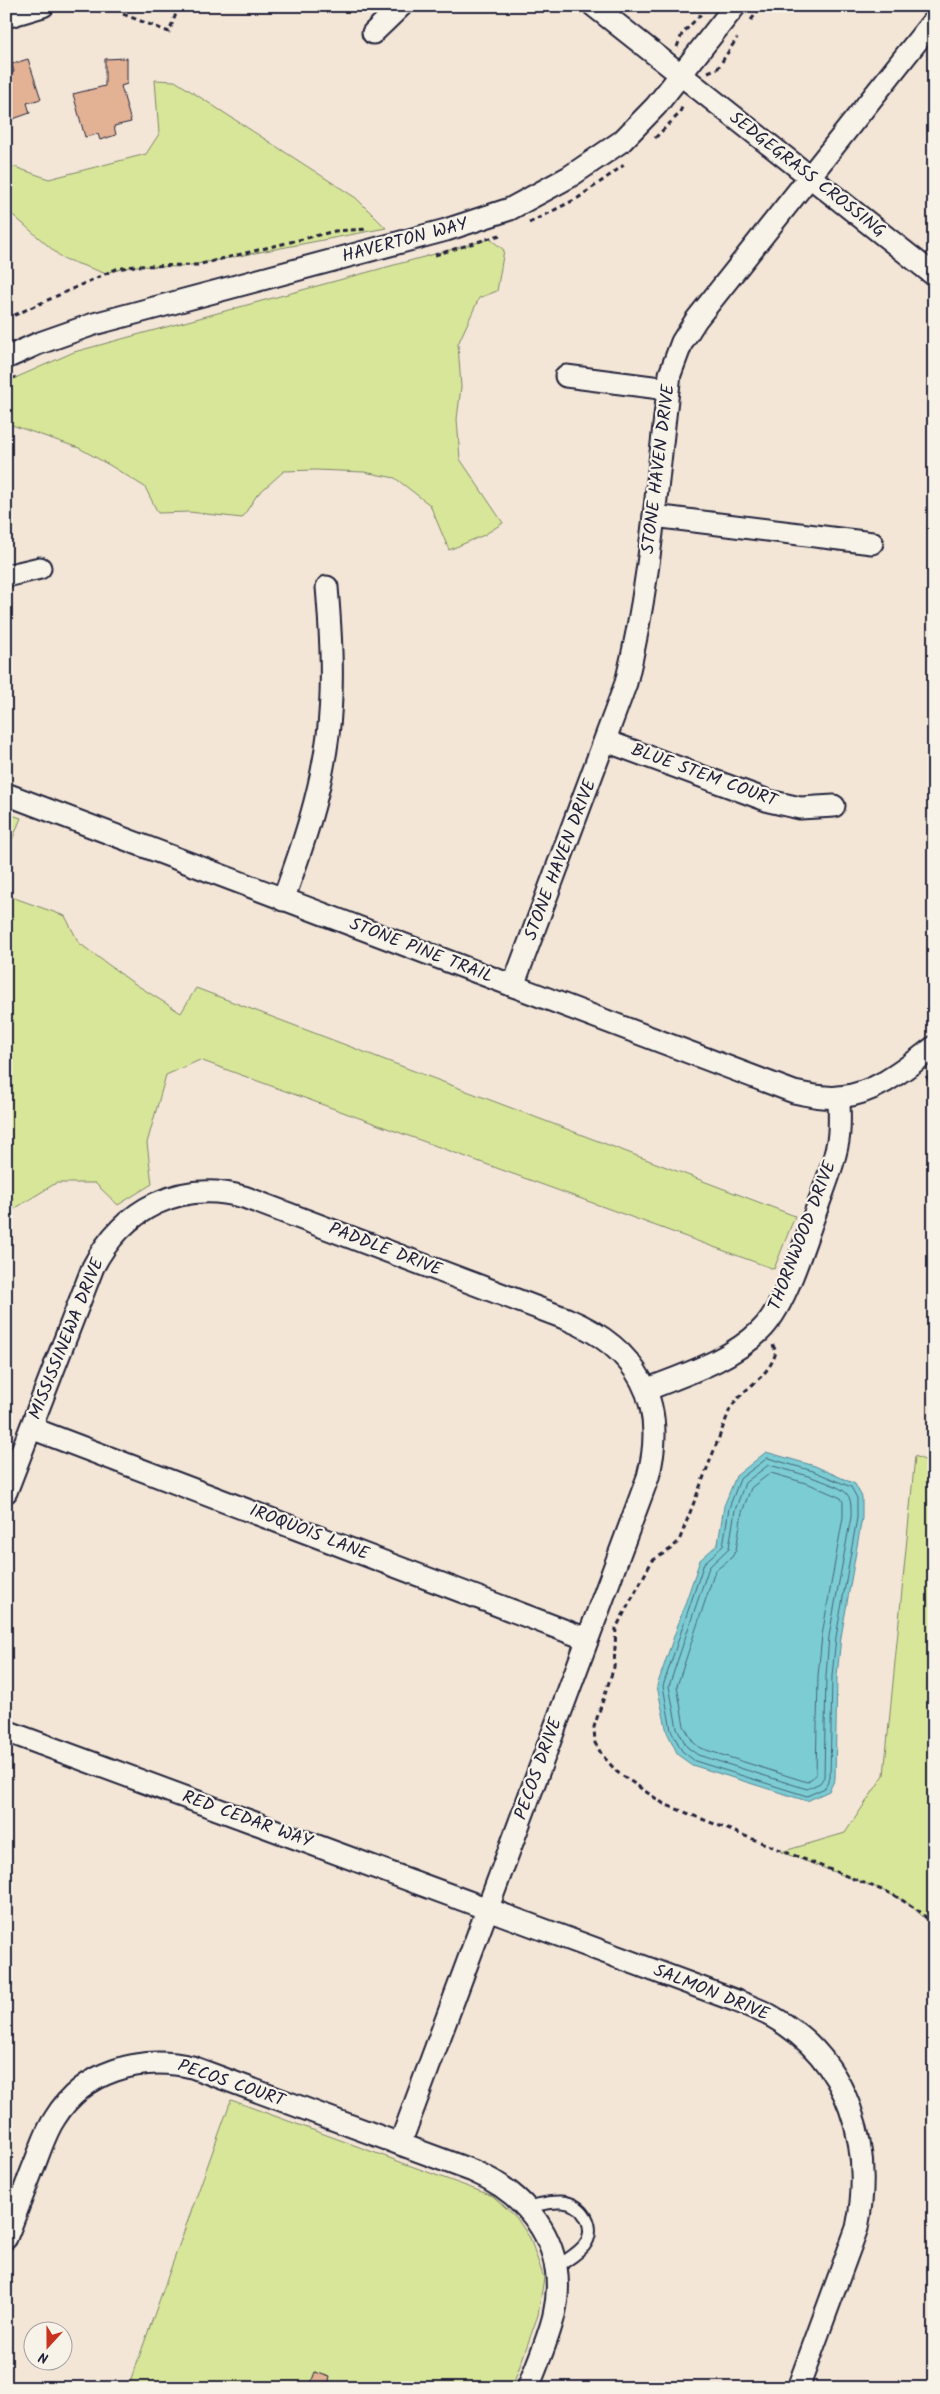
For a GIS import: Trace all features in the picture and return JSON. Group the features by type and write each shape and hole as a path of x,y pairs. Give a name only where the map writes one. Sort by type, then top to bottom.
{"street":[{"path":"6,16 43,6"},
{"path":"373,33 401,6"},
{"name":"SEDGEGRASS CROSSING","path":"594,6 934,275"},
{"name":"HAVERTON WAY","path":"6,358 94,324 446,230 510,209 569,177 622,140 656,106 672,68 735,6"},
{"name":"STONE HAVEN DRIVE","path":"513,986 626,684 636,643 654,516 668,389 674,362 688,331 934,20"},
{"path":"566,376 668,389"},
{"path":"654,516 872,543"},
{"path":"6,576 40,568"},
{"path":"283,900 315,802 328,735 331,669 327,586"},
{"name":"BLUE STEM COURT","path":"606,741 769,801 800,808 834,806"},
{"name":"STONE PINE TRAIL","path":"6,794 766,1083 794,1092 839,1097"},
{"path":"839,1097 872,1088 888,1081 934,1047"},
{"name":"THORNWOOD DRIVE","path":"646,1390 724,1357 740,1348 761,1331 772,1316 784,1292 834,1160 838,1140 839,1097"},
{"name":"PADDLE DRIVE","path":"107,1242 129,1219 152,1205 176,1195 206,1192 238,1195 583,1326 617,1348 639,1376 646,1390"},
{"name":"MISSISSINEWA DRIVE","path":"6,1492 93,1267 107,1242"},
{"name":"PECOS DRIVE","path":"400,2144 652,1462 654,1424 646,1390"},
{"name":"IROQUOIS LANE","path":"31,1428 587,1639"},
{"name":"RED CEDAR WAY","path":"6,1731 487,1908"},
{"name":"SALMON DRIVE","path":"487,1908 773,2017 814,2050 835,2078 849,2105 859,2134 863,2164 863,2198 858,2228 798,2388"},
{"name":"PECOS COURT","path":"6,2238 46,2134 55,2117 70,2098 106,2073 121,2068 158,2063 174,2063 192,2067 488,2177 510,2192 527,2207 546,2237 556,2268 557,2293 554,2315 528,2388"}],"lane":[{"path":"527,2207 561,2201 573,2204 582,2211 589,2223 589,2235 584,2246 556,2268"}],"path":[{"path":"123,14 169,32 179,6"},
{"path":"672,68 676,48 682,34 708,6"},
{"path":"6,319 116,269 136,266 181,267 197,265 335,231 378,230"},
{"path":"925,1076 934,1085"},
{"path":"761,1331 776,1348 772,1363 768,1370 735,1401 723,1425 679,1541 652,1562 619,1621 614,1639 616,1656 614,1667 594,1726 596,1743 602,1755 617,1772 639,1789 664,1804 892,1894 918,1910 934,1925"}],"green space":[{"path":"155,80 175,81 356,198 386,228 181,267 135,266 104,273 62,258 6,209 6,164 49,179 146,154 159,134"},
{"path":"490,239 504,250 497,291 479,298 458,344 461,387 457,419 460,459 503,523 484,535 449,550 430,505 395,478 364,472 284,471 257,495 242,518 189,512 158,513 145,487 111,466 79,448 6,423 6,382 74,352"},
{"path":"6,813 21,818 6,855"},
{"path":"6,895 65,916 79,943 132,982 181,1013 196,988 795,1216 774,1269 200,1060 166,1075 147,1143 152,1184 118,1205 95,1183 56,1183 6,1214"},
{"path":"915,1456 934,1464 934,1926 906,1902 880,1889 781,1852 845,1833 884,1775"},
{"path":"231,2100 493,2196 516,2217 530,2238 544,2278 538,2315 512,2388 128,2388"}],"water":[{"path":"766,1452 815,1466 855,1484 862,1497 862,1518 841,1637 837,1676 835,1779 829,1791 807,1801 692,1765 678,1755 667,1732 657,1686 700,1560 718,1544 724,1506 736,1476"}],"building":[{"path":"127,58 127,84 121,86 131,122 114,126 116,135 100,140 98,134 85,137 73,94 105,86 105,59"},
{"path":"28,59 41,99 27,103 30,113 13,119 11,111 6,113 6,74 14,72 12,64"},
{"path":"315,2372 330,2377 327,2388 309,2388"}]}
